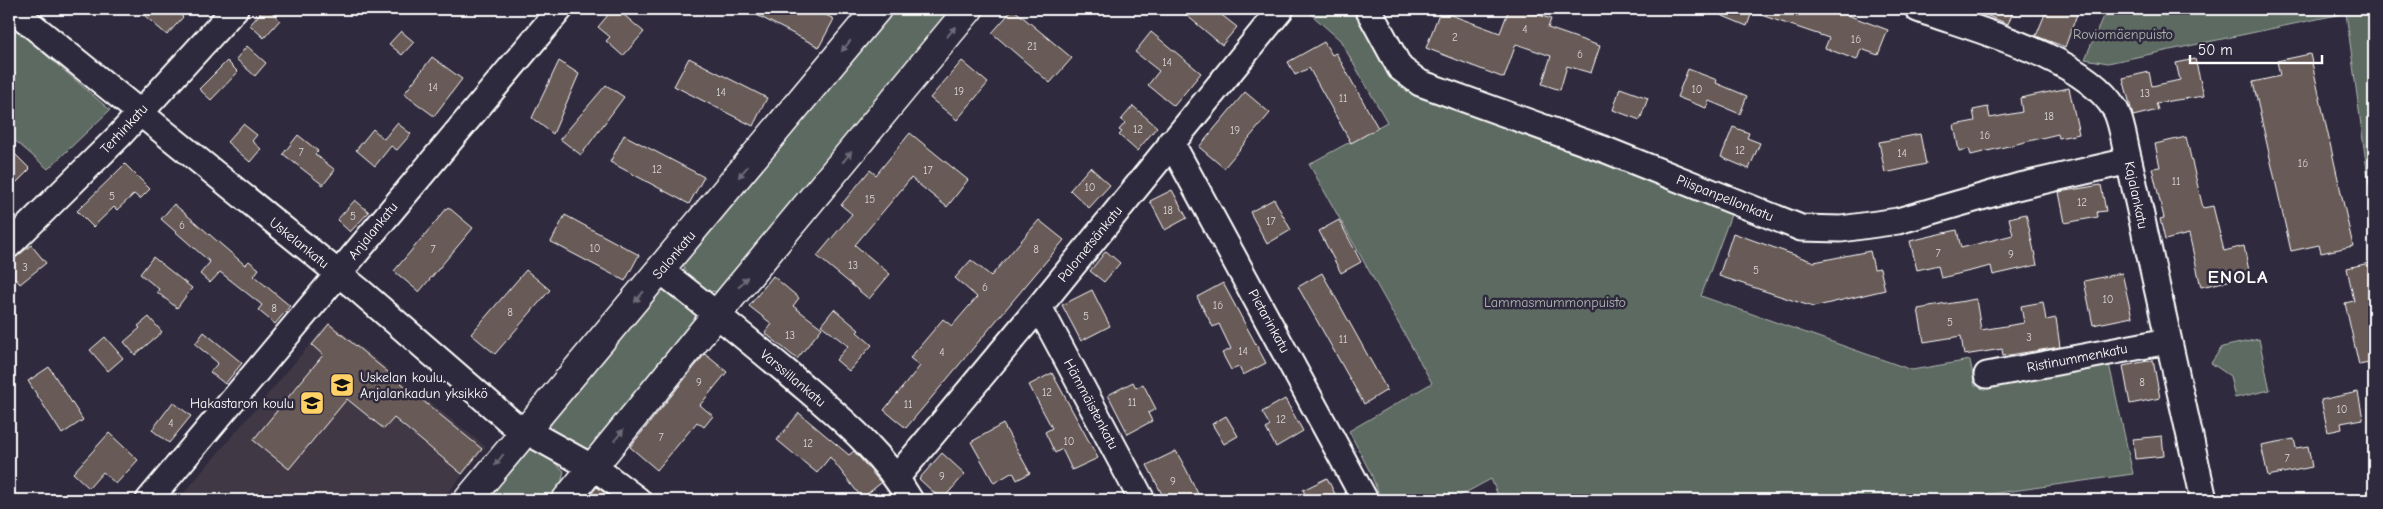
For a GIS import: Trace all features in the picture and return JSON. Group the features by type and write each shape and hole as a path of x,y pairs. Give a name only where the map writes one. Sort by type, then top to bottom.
{"main road":[{"name":"Salonkatu","path":"468,500 877,9"},
{"path":"566,500 969,9"}],"street":[{"name":"Uskelankatu","path":"12,9 140,112 512,423 592,468 638,500"},
{"name":"Terhinkatu","path":"9,245 140,112 235,9"},
{"name":"Anjalankatu","path":"149,500 560,9"},
{"name":"Palometsänkatu","path":"897,477 1039,307 1280,9"},
{"name":"Piispanpellonkatu","path":"1368,9 1400,68 1420,84 1606,150 1801,228 1841,229 1898,221 2016,187 2129,161"},
{"name":"Kajalankatu","path":"1918,9 2041,54 2085,77 2115,110 2129,161 2204,500"},
{"name":"Pietarinkatu","path":"1172,142 1365,500"},
{"name":"Varssillankatu","path":"661,270 717,314 834,412 877,452 897,477 910,500"},
{"name":"Hämmäistenkatu","path":"1039,307 1142,500"},
{"name":"Ristinummenkatu","path":"1987,375 2168,341"}],"shaded area":[{"name":"Uskelan koulu, Anjalankadun yksikkö","path":"329,322 486,447 442,500 178,500"}],"green space":[{"path":"889,9 955,9 719,292 708,291 685,273 683,263"},
{"name":"Lammasmummonpuisto","path":"1305,9 1362,9 1402,86 1732,212 1701,296 1912,370 1970,360 1975,386 2109,364 2133,474 1948,500 1500,500 1491,479 1452,500 1381,500 1371,474 1349,431 1432,383 1309,164 1387,122 1340,40"},
{"name":"Roviomäenpuisto","path":"2106,9 2374,9 2374,184 2369,185 2346,13 2108,63 2085,59"},
{"path":"9,23 110,110 48,169 12,138 9,140"},
{"path":"663,289 670,291 695,311 696,318 592,448 582,448 564,440 552,428 552,416 655,292"},
{"path":"2259,339 2270,390 2235,398 2230,376 2211,363 2222,347"},
{"path":"530,449 541,451 564,471 561,484 547,500 481,500 520,454"}],"building":[{"path":"137,9 173,9 183,17 167,35"},
{"path":"264,9 268,9 280,20 264,38 250,25"},
{"path":"613,9 617,9 644,32 623,56 606,41 610,37 598,27"},
{"path":"745,9 814,9 834,19 819,47"},
{"path":"1013,9 1072,58 1050,83 992,33"},
{"path":"1179,9 1214,9 1237,27 1222,45"},
{"path":"1509,9 1521,9 1551,19 1548,28 1600,46 1591,73 1567,66 1560,90 1542,84 1551,56 1516,44 1504,78 1426,48 1440,11 1500,33"},
{"path":"1706,9 1831,9 1888,30 1878,55 1861,49 1857,60 1825,48 1829,38 1752,12 1747,26"},
{"path":"1971,9 2014,9 2008,24"},
{"path":"2047,9 2079,9 2065,47 2036,36"},
{"path":"401,31 414,42 402,55 389,44"},
{"path":"1151,32 1201,73 1174,106 1148,85 1159,71 1135,52"},
{"path":"1324,42 1332,55 1336,53 1378,128 1351,143 1309,68 1295,75 1288,62"},
{"path":"247,46 266,63 255,76 236,59"},
{"path":"2310,54 2353,246 2321,253 2319,245 2291,251 2253,82 2280,76 2277,61"},
{"path":"432,57 462,79 434,116 404,94"},
{"path":"689,58 767,98 753,126 674,86"},
{"path":"2195,59 2204,96 2156,103 2158,110 2133,116 2123,78 2149,72 2152,86 2180,80 2176,63"},
{"path":"227,61 238,72 211,100 199,89"},
{"path":"559,61 579,74 553,134 532,118"},
{"path":"962,61 988,83 957,120 930,98"},
{"path":"1688,69 1717,80 1716,83 1747,96 1740,114 1709,101 1706,108 1677,97"},
{"path":"606,85 624,97 581,155 560,139"},
{"path":"1620,88 1648,98 1640,120 1613,110"},
{"path":"2069,88 2079,134 2059,138 2058,134 1971,155 1969,149 1959,151 1954,125 1975,121 1973,110 1988,107 1990,118 2022,112 2020,98"},
{"path":"1245,92 1270,113 1224,168 1199,147"},
{"path":"1133,106 1157,127 1137,151 1119,135 1122,132 1119,130 1125,123 1121,120"},
{"path":"397,123 411,134 397,150 391,146 375,166 356,150 373,129 384,139"},
{"path":"243,124 257,135 252,141 261,149 250,162 227,142"},
{"path":"1733,127 1749,133 1747,138 1760,143 1749,169 1721,157"},
{"path":"910,133 968,180 947,207 911,178 855,245 890,274 869,299 817,256 852,214 841,205 870,170 876,175"},
{"path":"1920,134 1926,164 1885,173 1879,142"},
{"path":"298,135 318,151 315,154 335,170 323,185 283,154"},
{"path":"624,135 704,177 689,204 610,162"},
{"path":"2186,137 2203,208 2213,206 2224,251 2244,246 2250,276 2201,287 2189,234 2165,240 2160,219 2164,218 2152,168 2160,167 2155,144"},
{"path":"9,148 30,169 15,184 9,177"},
{"path":"125,164 150,189 140,199 134,194 117,210 114,207 93,227 77,211"},
{"path":"1090,167 1110,185 1089,208 1070,190"},
{"path":"2101,185 2106,211 2097,212 2098,217 2065,223 2059,192"},
{"path":"1172,190 1187,218 1165,230 1150,201"},
{"path":"1274,199 1291,230 1267,244 1250,212"},
{"path":"355,200 369,212 350,232 337,220"},
{"path":"174,204 245,265 249,261 259,269 254,276 290,306 275,324 258,310 262,305 220,272 210,283 200,274 210,262 161,219"},
{"path":"448,207 473,228 419,292 394,271"},
{"path":"2026,214 2037,265 1993,275 1991,266 1941,278 1938,265 1917,270 1910,241 1957,230 1961,248 2013,235 2009,218"},
{"path":"565,215 639,255 625,281 551,242"},
{"path":"1039,220 1064,240 906,428 884,410 920,366 910,358 943,319 952,326 977,297 955,278 971,260 991,276"},
{"path":"1339,220 1361,262 1341,273 1319,231"},
{"path":"1733,233 1814,262 1870,251 1874,269 1880,268 1885,290 1813,307 1719,276"},
{"path":"31,245 46,263 20,284 9,271 9,263"},
{"path":"1106,251 1120,263 1104,282 1090,271"},
{"path":"153,257 192,288 177,308 157,292 159,289 140,274"},
{"path":"2374,262 2374,298 2368,299 2374,326 2374,362 2359,365 2345,303 2354,301 2347,268"},
{"path":"526,270 550,290 495,354 471,334"},
{"path":"1322,273 1387,390 1364,404 1298,287"},
{"path":"2122,273 2132,317 2093,325 2084,281"},
{"path":"773,276 799,298 793,306 822,328 797,359 765,333 772,324 749,306"},
{"path":"1223,283 1266,363 1243,375 1239,367 1231,370 1222,353 1231,349 1219,324 1213,327 1197,297"},
{"path":"1092,290 1110,326 1081,341 1062,305"},
{"path":"1976,299 1981,330 2024,323 2021,306 2043,302 2046,320 2056,318 2060,347 2003,356 2002,349 1964,355 1961,336 1924,342 1918,309"},
{"path":"834,309 859,330 857,332 872,345 849,371 836,360 848,346 821,325"},
{"path":"149,317 162,332 135,355 124,342"},
{"path":"329,324 482,449 462,474 394,418 384,429 347,399 289,469 253,440 323,355 312,345"},
{"path":"204,332 242,363 225,384 210,372 218,363 195,344"},
{"path":"105,337 123,358 108,371 90,350"},
{"path":"705,354 727,372 700,405 713,416 704,427 697,422 657,470 630,447"},
{"path":"2153,360 2160,398 2130,404 2123,366"},
{"path":"49,367 83,420 62,434 28,381"},
{"path":"1052,373 1098,458 1072,470 1062,449 1055,453 1045,432 1052,428 1029,385"},
{"path":"1133,382 1136,388 1143,384 1156,409 1148,413 1152,421 1128,434 1108,395"},
{"path":"2358,392 2363,419 2341,423 2342,429 2328,432 2321,400"},
{"path":"1285,399 1303,431 1276,447 1266,429 1270,426 1262,412"},
{"path":"173,402 191,416 169,443 152,430"},
{"path":"799,413 849,455 854,451 881,483 862,498 830,457 817,473 777,440"},
{"path":"1226,416 1238,436 1224,444 1212,424"},
{"path":"1003,424 1030,473 1017,480 1013,472 994,483 971,442"},
{"path":"109,433 138,460 116,484 103,472 89,488 73,473"},
{"path":"2162,436 2164,456 2135,459 2133,439"},
{"path":"2294,439 2296,448 2308,446 2312,467 2268,476 2261,445"},
{"path":"1176,451 1201,500 1165,500 1147,465"},
{"path":"942,453 965,474 942,500 919,479"},
{"path":"1327,478 1338,500 1308,500 1303,490"},
{"path":"597,487 614,500 586,500"}],"place":[{"name":"Uskelan koulu, Anjalankadun yksikkö","path":"342,385"},
{"name":"Hakastaron koulu","path":"312,403"}],"district":[{"name":"ENOLA","path":"2238,277"}]}
